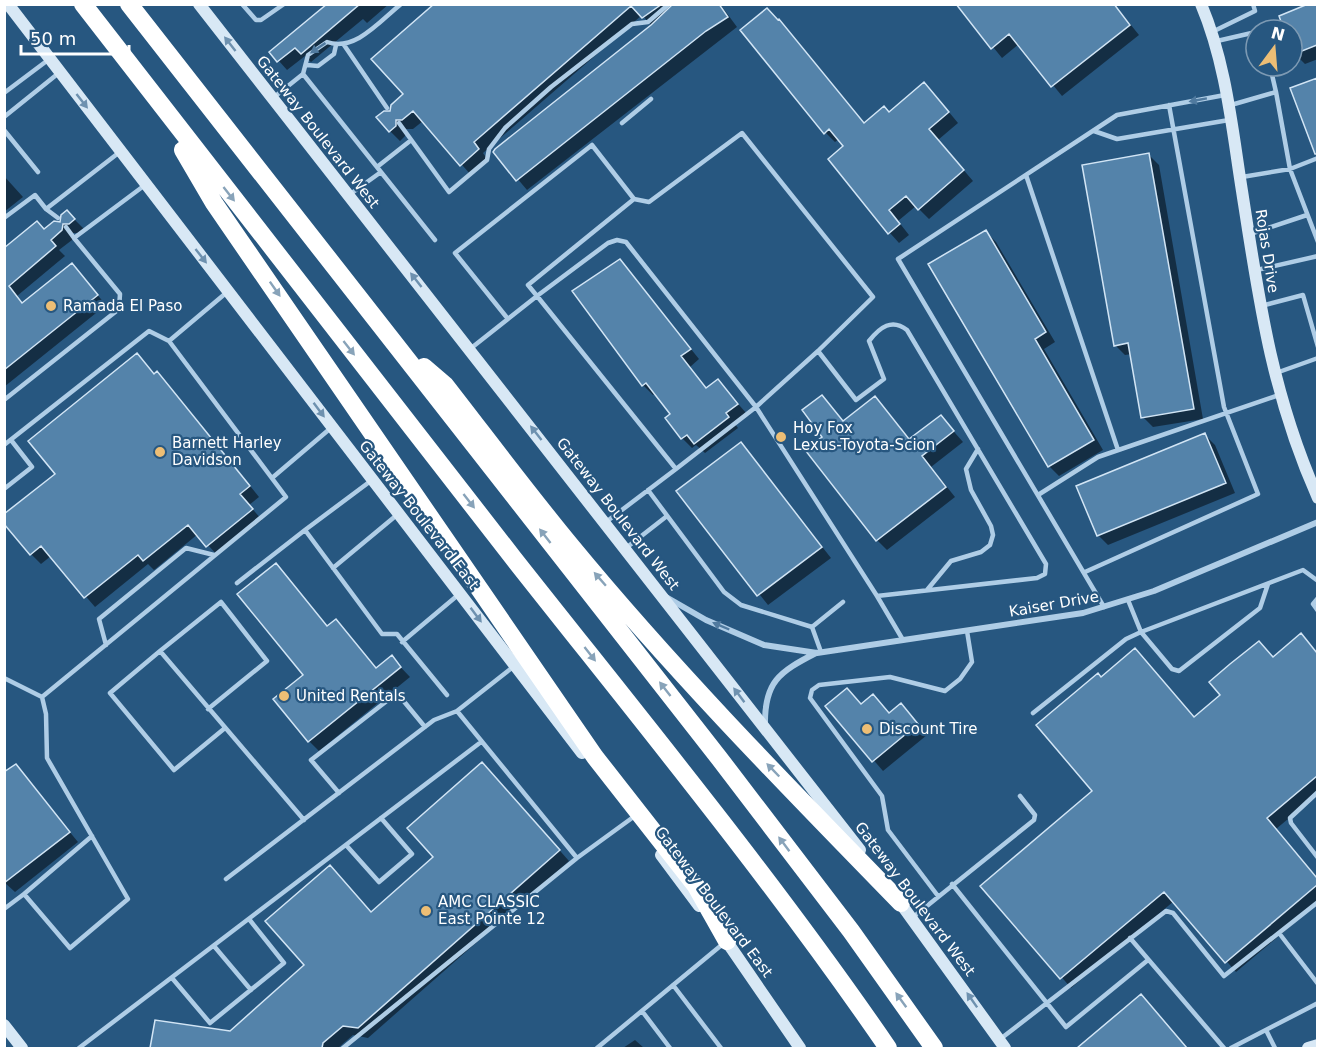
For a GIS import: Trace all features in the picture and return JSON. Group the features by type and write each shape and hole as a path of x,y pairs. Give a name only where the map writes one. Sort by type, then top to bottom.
{"highway":[{"path":"83,4 635,711 789,911 888,1048"},
{"path":"129,4 844,921 934,1048"},
{"path":"142,81 214,202 589,748 696,886 727,941"},
{"path":"390,336 445,385 571,546 708,702 901,903"}],"main road":[{"name":"Gateway Boulevard East","path":"8,4 727,941 801,1048"},
{"name":"Gateway Boulevard West","path":"200,4 901,903 1002,1044"},
{"name":"Rojas Drive","path":"1201,4 1228,100 1254,271 1274,374 1279,395 1316,494"},
{"path":"4,1025 22,1048"},
{"path":"1308,1048 1317,1045"}],"street":[{"name":"Kaiser Drive","path":"663,595 706,620 764,645 819,652 1083,614 1128,600 1317,522"},
{"name":"Kaiser Drive","path":"766,730 765,705 773,682 790,666 819,652"}],"lane":[{"path":"242,4 256,20 261,20 284,4"},
{"path":"273,98 303,74 308,55 327,42 344,45 354,41 401,4"},
{"path":"399,123 449,192 487,160 489,149 505,128 551,87 632,24 648,22 669,4"},
{"path":"1212,38 1255,10 1253,4"},
{"path":"1212,38 1244,34"},
{"path":"307,65 318,66 334,54 336,45"},
{"path":"344,45 387,108"},
{"path":"4,93 50,59"},
{"path":"4,117 60,72"},
{"path":"303,74 435,240"},
{"path":"1273,78 1290,169 1317,242"},
{"path":"1104,607 898,259 1117,114 1276,92"},
{"path":"622,123 651,99"},
{"path":"1084,572 1258,494 1226,413 1169,105"},
{"path":"1094,131 1117,139 1231,120"},
{"path":"4,130 38,172"},
{"path":"508,319 455,253 592,145 634,199 649,202 742,133 873,297 756,407 606,522"},
{"path":"349,195 410,141"},
{"path":"46,209 121,151"},
{"path":"1240,178 1290,169 1317,158"},
{"path":"1026,175 1118,450"},
{"path":"75,238 146,184"},
{"path":"4,218 35,195 46,209 58,218"},
{"path":"634,199 528,285 676,469"},
{"path":"1249,235 1307,215"},
{"path":"4,400 118,309 120,294 66,227"},
{"path":"470,349 608,243 617,240 626,242 756,407 903,640"},
{"path":"1254,271 1317,256"},
{"path":"169,341 228,291"},
{"path":"1260,306 1303,295 1317,347"},
{"path":"818,351 856,400 884,379 870,340 877,331 889,324 900,324 907,330 1046,564 1045,574 1037,578 877,596"},
{"path":"4,445 149,331 169,341 286,497 42,697"},
{"path":"1274,374 1317,358"},
{"path":"1038,495 1098,456 1279,395"},
{"path":"272,478 332,427"},
{"path":"4,489 32,467 11,440"},
{"path":"927,590 951,561 981,552 990,545 993,535 991,526 971,490 966,469 978,449"},
{"path":"237,584 304,530 372,480"},
{"path":"648,490 724,592 741,605 812,627"},
{"path":"333,568 399,513"},
{"path":"626,548 667,516"},
{"path":"304,530 382,634 397,634 447,695"},
{"path":"106,645 99,619 107,612 186,548 215,555"},
{"path":"1032,712 1126,639 1141,632 1303,570 1317,581"},
{"path":"1128,600 1141,632 1172,669 1179,671 1260,608 1268,584"},
{"path":"402,642 460,594"},
{"path":"1317,598 1313,604 1317,611"},
{"path":"208,709 267,661 221,602 110,693 174,770 225,728"},
{"path":"812,627 843,602"},
{"path":"812,627 819,652"},
{"path":"938,896 888,830 882,796 810,698 812,690 819,686 890,677 945,691 960,679 972,662 967,630"},
{"path":"160,651 304,820"},
{"path":"226,879 434,720 457,711 515,665"},
{"path":"4,678 42,697"},
{"path":"339,793 310,760 398,693 426,727"},
{"path":"24,894 70,948 128,900 47,758 46,714 42,697"},
{"path":"457,711 577,858"},
{"path":"79,1048 481,742"},
{"path":"1317,792 1290,818 1291,824 1317,858"},
{"path":"912,918 1034,820 1035,815 1020,796"},
{"path":"346,845 379,882 412,855 381,818"},
{"path":"343,1048 577,858 632,818"},
{"path":"4,909 92,836"},
{"path":"952,884 1066,1028 1148,960"},
{"path":"1002,1044 1047,1003 1164,912 1169,911 1224,976 1317,902"},
{"path":"172,978 210,1023 284,963 249,919"},
{"path":"1280,933 1317,984"},
{"path":"1130,938 1220,1047"},
{"path":"597,1048 727,941"},
{"path":"214,946 251,990"},
{"path":"674,985 721,1048"},
{"path":"1232,1048 1317,1003"},
{"path":"642,1011 670,1048"},
{"path":"1266,1030 1275,1048"}],"building":[{"path":"327,4 360,4 301,54 295,48 277,62 269,52"},
{"path":"434,4 662,4 642,18 631,6 474,142 479,149 460,166 413,111 402,120 396,120 396,126 389,132 376,117 384,111 390,111 391,105 403,94 371,59"},
{"path":"673,4 719,4 728,17 706,31 516,181 493,152 495,149 651,25"},
{"path":"956,4 1114,4 1130,25 1051,87 1009,34 991,49"},
{"path":"1308,4 1317,4 1317,45 1304,50 1304,18 1280,18 1279,16"},
{"path":"767,8 779,19 864,123 884,106 889,112 924,82 949,112 929,129 964,170 918,210 906,196 889,210 900,224 888,234 828,159 843,146 829,129 824,134 740,30"},
{"path":"1317,78 1317,154 1315,154 1290,88"},
{"path":"1149,153 1194,409 1141,418 1128,343 1114,346 1082,165"},
{"name":"Ramada El Paso","path":"67,210 75,219 69,224 63,224 62,230 51,240 56,246 9,286 22,303 72,263 98,295 4,370 4,248 37,221 44,229 54,221 60,222 61,215"},
{"path":"986,230 1046,332 1035,339 1094,440 1048,467 928,264"},
{"path":"620,259 691,349 681,356 706,388 718,379 738,404 726,413 729,417 694,444 687,435 681,439 665,418 670,414 646,383 642,386 572,291"},
{"path":"137,353 154,374 157,371 250,486 240,494 253,509 206,547 188,525 143,561 138,555 84,598 41,546 30,555 4,524 4,514 55,474 28,441"},
{"path":"822,395 843,421 875,396 909,439 941,415 954,431 922,456 946,487 876,541 805,450 822,437 802,410"},
{"path":"1205,433 1226,483 1097,536 1076,486"},
{"path":"741,442 822,547 757,596 676,491"},
{"path":"276,563 327,626 336,619 376,668 392,655 401,667 308,742 273,699 303,675 237,594"},
{"path":"1301,633 1317,653 1317,776 1267,818 1317,878 1317,885 1225,963 1164,892 1060,979 980,886 1092,791 1036,725 1098,673 1101,677 1135,648 1194,717 1220,695 1209,682 1259,641 1273,657"},
{"path":"847,688 861,704 873,694 889,713 901,703 918,724 872,762 825,706"},
{"path":"482,762 560,850 358,1028 343,1026 323,1043 322,1048 150,1048 155,1020 230,1031 304,965 265,921 330,865 371,912 433,857 407,828"},
{"path":"16,764 70,832 4,883 4,772"},
{"path":"1141,994 1187,1048 1077,1048"}],"place":[{"name":"Ramada El Paso","path":"51,306"},
{"name":"Hoy Fox Lexus-Toyota-Scion","path":"781,437"},
{"name":"Barnett Harley Davidson","path":"160,452"},
{"name":"United Rentals","path":"284,696"},
{"name":"Discount Tire","path":"867,729"},
{"name":"AMC CLASSIC East Pointe 12","path":"426,911"}]}
